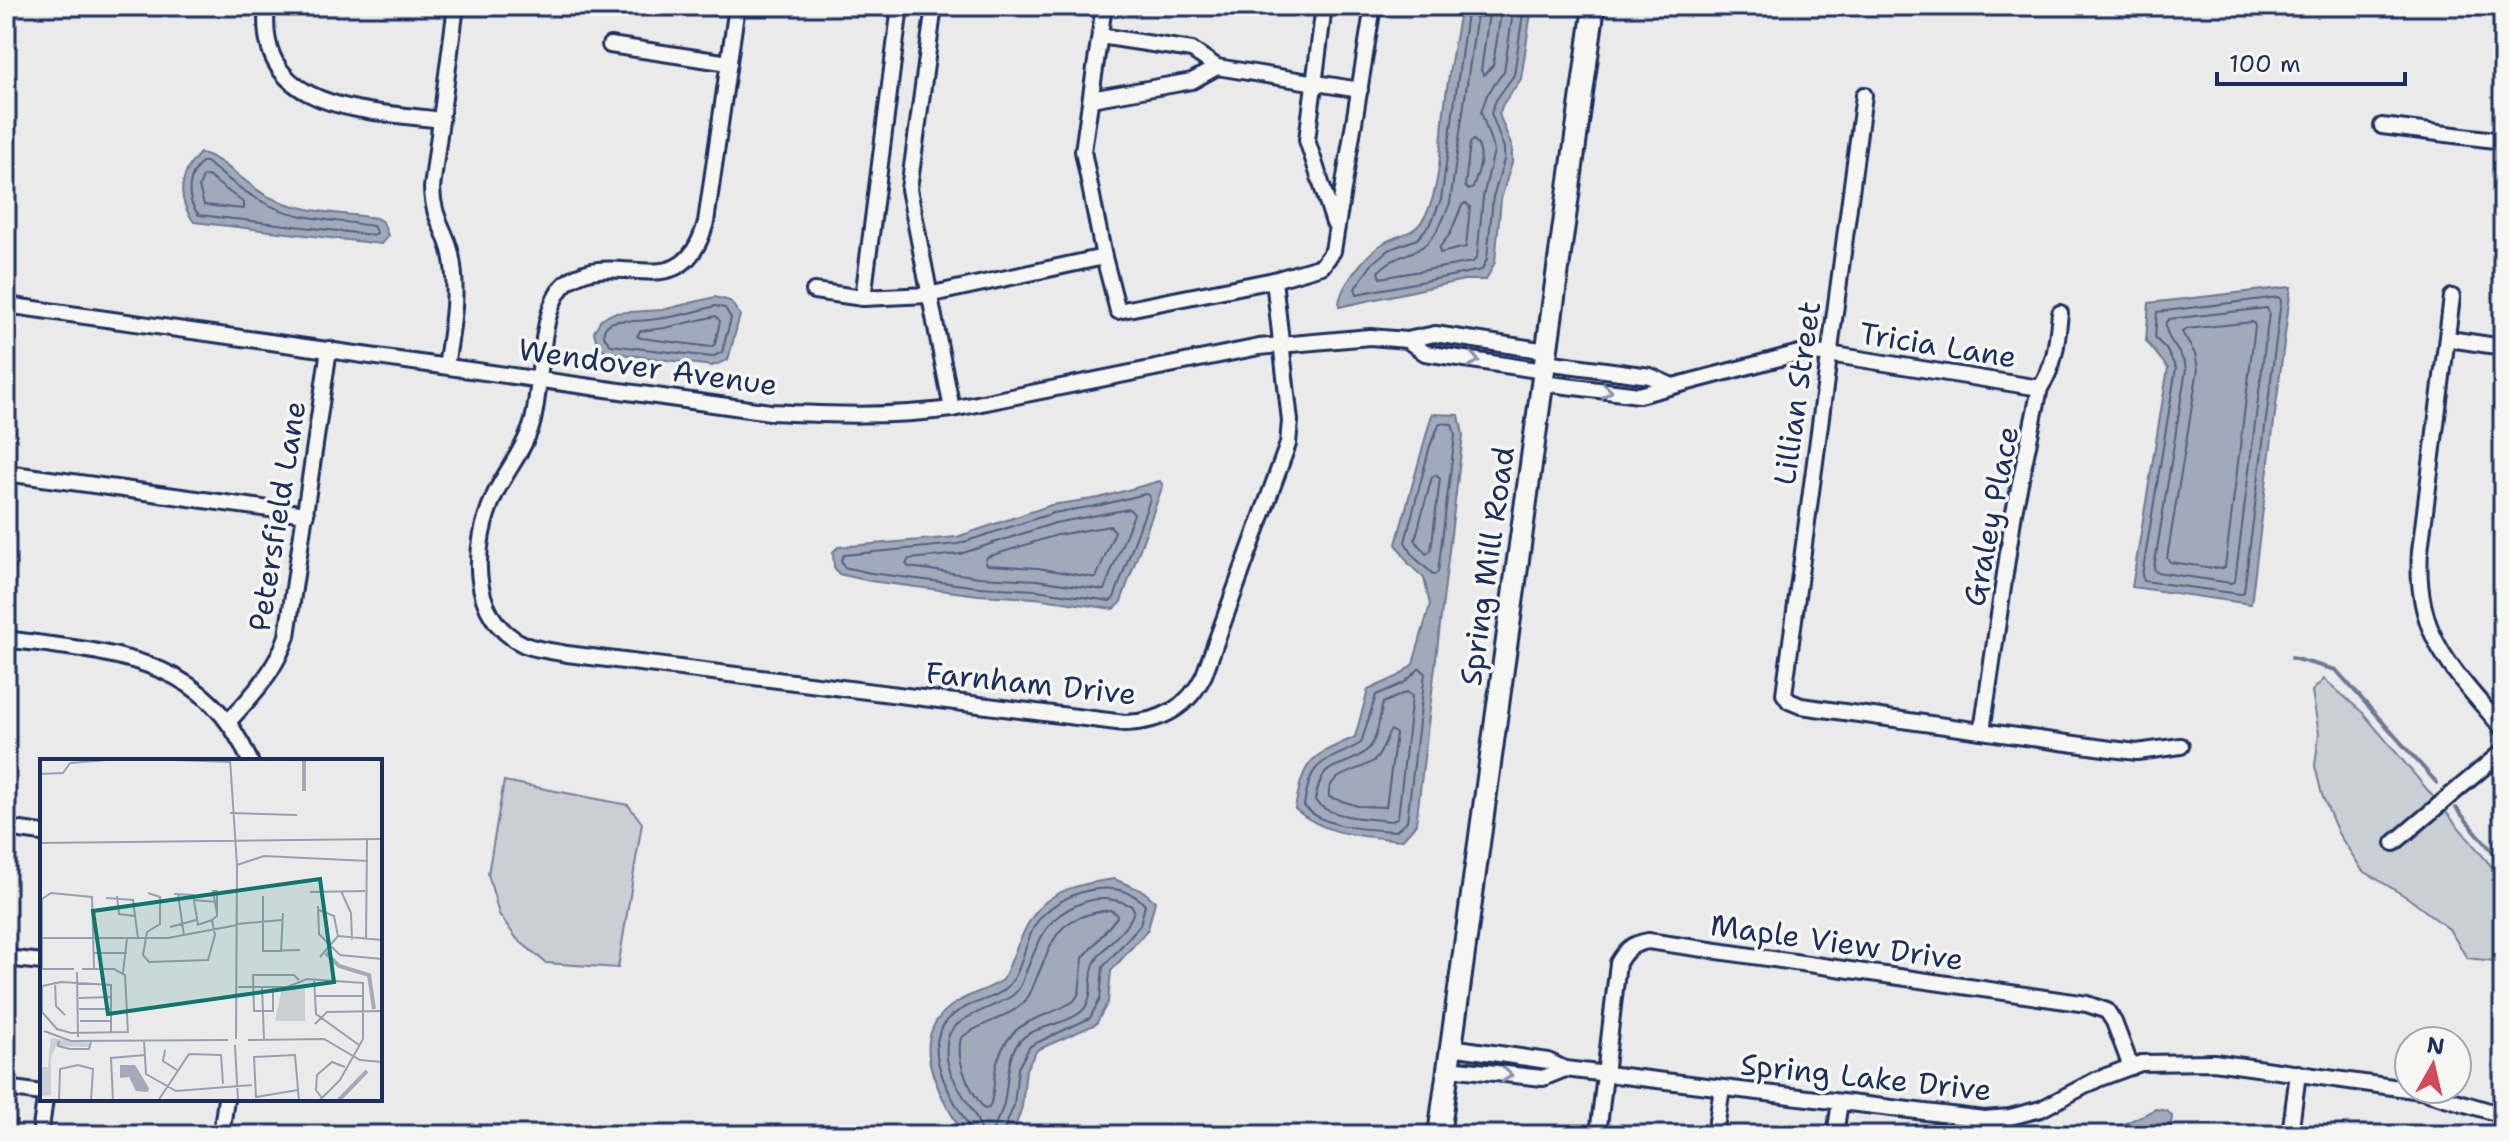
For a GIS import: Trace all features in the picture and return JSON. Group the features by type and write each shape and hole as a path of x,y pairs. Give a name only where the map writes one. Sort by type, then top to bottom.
{"street":[{"path":"267,6 265,26 270,49 281,71 295,87 319,101 342,107 441,120"},
{"path":"446,366 456,285 451,250 433,210 432,188 456,6"},
{"path":"540,378 550,308 569,280 606,268 646,274 669,270 691,257 701,241 737,6"},
{"path":"863,298 900,6"},
{"path":"934,6 909,189 952,409"},
{"path":"1104,6 1083,151 1118,311 1274,280 1322,266 1333,251 1373,6"},
{"path":"1324,6 1307,140 1335,227"},
{"name":"Spring Mill Road","path":"1439,1135 1594,6"},
{"path":"1100,36 1192,50 1217,67 1360,90"},
{"path":"610,45 729,63"},
{"path":"1091,99 1192,81 1217,67"},
{"name":"Lillian Street","path":"1864,95 1784,682 1786,698 1801,706 1982,731"},
{"path":"2382,126 2503,141"},
{"path":"814,291 863,298 928,295 1104,257"},
{"path":"1274,280 1281,343"},
{"path":"2452,297 2420,551 2420,602 2429,631 2442,656 2503,729"},
{"name":"Wendover Avenue","path":"6,305 770,412 857,417 952,409 1281,343 1370,337 1407,340 1425,353 1545,367"},
{"name":"Graley Place","path":"1982,731 2012,526 2040,388 2051,372 2055,359 2060,313"},
{"path":"2449,339 2503,347"},
{"name":"Farnham Drive","path":"540,378 533,423 495,494 484,522 478,552 483,596 498,624 526,646 567,654 1079,718 1142,723 1171,713 1186,702 1200,683 1288,444 1290,421 1281,343"},
{"name":"Petersfield Lane","path":"229,721 271,672 283,647 293,610 329,349"},
{"name":"Tricia Lane","path":"1545,367 1639,395 1799,353 1829,354 2040,388"},
{"path":"1545,367 1650,376 1670,385"},
{"path":"6,473 306,514"},
{"path":"6,639 141,660 167,671 194,687 229,721 249,759"},
{"path":"1982,731 2137,752 2181,746"},
{"path":"2394,843 2503,751"},
{"path":"6,828 40,833"},
{"name":"Maple View Drive","path":"1598,1135 1618,963 1626,950 1648,941 2087,1004 2107,1011 2131,1067"},
{"path":"6,958 40,962"},
{"name":"Spring Lake Drive","path":"1451,1047 1548,1061 1565,1069 1984,1119 2010,1117 2041,1109 2098,1079 2141,1063 2214,1062 2421,1091 2503,1115"},
{"path":"1448,1068 1543,1078 1565,1069"},
{"path":"2290,1135 2298,1073"},
{"path":"6,1088 40,1093"},
{"path":"1715,1135 1722,1088"},
{"path":"40,1135 45,1101"},
{"path":"221,1135 226,1101"},
{"path":"1835,1135 1840,1102"}],"shaded area":[{"path":"2324,679 2363,713 2503,880 2503,962 2467,958 2449,929 2408,898 2362,870 2338,833 2322,795 2315,766 2319,734 2312,691"},
{"path":"504,781 628,805 642,823 618,968 546,963 517,939 499,914 488,874"}],"water":[{"path":"1461,6 1532,6 1521,79 1499,114 1512,147 1512,162 1501,199 1495,262 1486,280 1464,280 1339,307 1343,290 1362,263 1384,243 1416,228 1430,206 1437,178"},
{"path":"200,153 216,159 267,196 306,209 376,218 383,222 388,236 381,244 194,222 184,204 182,186 188,169"},
{"path":"2291,287 2251,604 2132,587 2168,368 2146,341 2149,303"},
{"path":"715,297 730,301 740,315 728,360 712,366 606,352 597,343 594,332 601,319 614,313 662,310"},
{"path":"1432,414 1459,415 1463,435 1416,824 1402,840 1345,833 1319,825 1295,809 1298,792 1311,762 1327,750 1355,737 1368,690 1399,676 1413,664 1430,605 1424,578 1409,564 1396,544"},
{"path":"1160,481 1163,485 1120,604 1113,609 870,581 839,574 834,567 833,552 838,547 957,537 1051,505 1099,498"},
{"path":"1114,879 1143,891 1155,901 1148,929 1111,971 1108,1002 1096,1024 1037,1050 1026,1069 1022,1107 1014,1130 1004,1135 964,1135 936,1083 930,1065 932,1030 942,1015 959,1001 1003,980 1030,921 1051,898 1067,890"},
{"path":"2156,1109 2167,1111 2172,1116 2170,1135 2100,1135"}],"waterway":[{"path":"2292,658 2336,670 2437,783"},
{"path":"2456,808 2503,864"}]}
